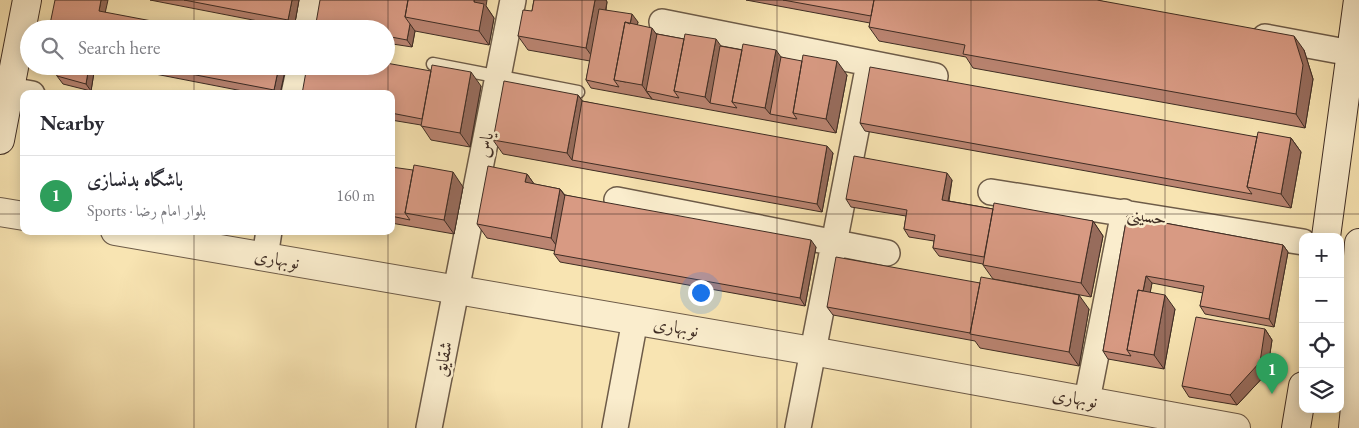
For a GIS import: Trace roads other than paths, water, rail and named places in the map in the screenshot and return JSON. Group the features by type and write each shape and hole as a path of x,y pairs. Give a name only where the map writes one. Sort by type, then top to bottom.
{"street":[{"path":"26,20 27,0"},
{"path":"309,20 312,0"},
{"name":"یاس","path":"457,290 513,0"},
{"path":"1327,233 1358,0"},
{"path":"662,22 934,76"},
{"path":"1245,33 1351,53"},
{"path":"798,428 869,64"},
{"path":"21,90 22,75"},
{"path":"295,90 298,75"},
{"path":"0,140 20,94"},
{"name":"حسینی","path":"991,192 1299,241"},
{"path":"616,200 887,253"},
{"path":"0,212 20,215"},
{"path":"1087,400 1124,212"},
{"name":"نوبهاری","path":"162,235 267,244 457,290 812,351 1236,428"},
{"path":"1353,428 1358,397 1355,297 1359,242"},
{"name":"شقایق","path":"429,428 457,290"},
{"path":"615,428 634,320"},
{"path":"1296,428 1299,410"}],"lane":[{"path":"433,64 578,92"}],"place":[{"name":"باشگاه بدنسازی","path":"1272,394"}]}
